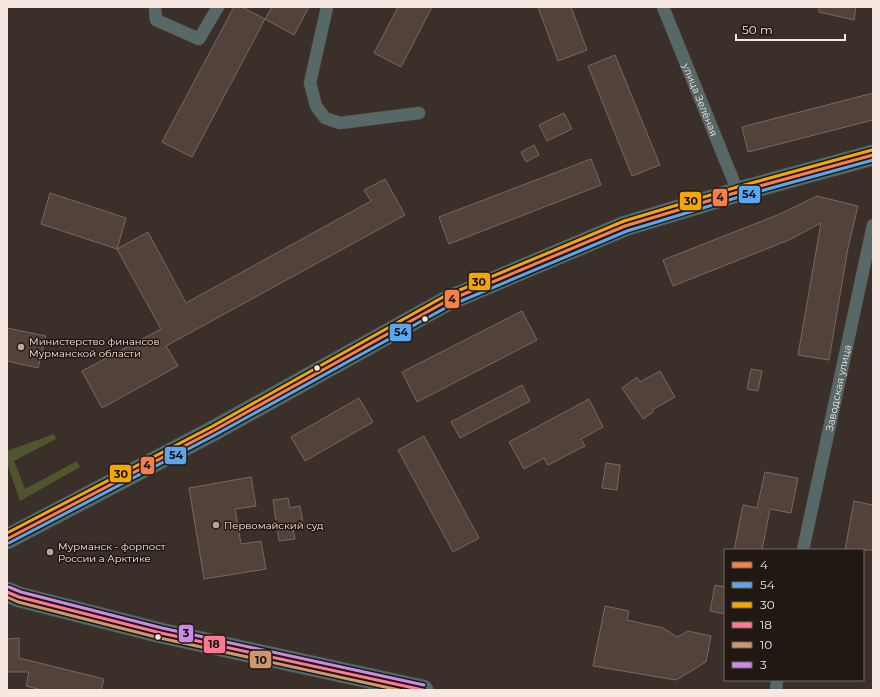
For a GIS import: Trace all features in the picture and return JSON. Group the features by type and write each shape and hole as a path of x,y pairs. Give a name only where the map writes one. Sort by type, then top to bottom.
{"main road":[{"path":"10,536 213,431 445,302 625,226 738,192 873,156"},
{"path":"7,592 19,597 161,633 423,690"}],"street":[{"path":"155,7 156,20 199,39 218,7"},
{"path":"327,7 310,83 316,106 325,118 340,123 419,113"},
{"name":"улица Зелёная","path":"663,7 738,192"},
{"name":"Заводская улица","path":"803,549 873,225"}],"green space":[{"path":"54,434 56,439 14,461 25,489 77,461 80,467 20,501 7,463 7,451"}],"building":[{"path":"234,7 242,7 265,19 192,157 162,142"},
{"path":"272,7 309,7 294,35 265,19"},
{"path":"398,7 432,7 401,67 374,53"},
{"path":"538,7 571,7 587,50 558,61"},
{"path":"819,7 856,7 854,20 819,12"},
{"path":"615,55 660,165 632,176 588,66"},
{"path":"873,93 873,120 748,152 742,127"},
{"path":"564,113 572,129 547,141 539,125"},
{"path":"534,145 539,155 526,162 521,152"},
{"path":"591,159 601,185 449,244 439,217"},
{"path":"385,179 405,215 166,346 178,366 102,408 82,371 161,329 117,249 148,232 186,303 371,201 364,190"},
{"path":"50,193 126,218 117,249 41,224"},
{"path":"817,196 858,206 848,248 829,360 798,355 821,223 789,240 673,286 663,260 780,214"},
{"path":"522,311 537,340 417,402 402,372"},
{"path":"7,328 46,336 38,368 7,361"},
{"path":"751,369 762,371 758,391 747,389"},
{"path":"660,371 675,397 652,410 653,412 643,419 622,388 637,377 640,382"},
{"path":"522,385 530,401 460,438 451,422"},
{"path":"359,398 373,422 305,461 291,437"},
{"path":"589,399 603,427 581,439 585,446 548,465 544,458 524,469 509,442"},
{"path":"424,436 479,538 453,552 398,450"},
{"path":"606,463 620,465 617,490 602,488"},
{"path":"765,472 798,478 791,513 770,509 762,549 734,549 743,505 757,508"},
{"name":"Первомайский суд","path":"251,477 256,506 235,509 241,544 261,541 266,569 204,579 189,488"},
{"path":"288,498 290,508 300,506 304,528 293,529 295,539 279,541 273,500"},
{"path":"854,501 873,505 873,550 845,549"},
{"path":"715,585 724,587 724,614 710,611"},
{"path":"605,606 629,611 627,620 663,628 677,637 688,631 711,636 706,662 676,680 593,666"},
{"path":"19,638 19,658 104,679 101,690 42,690 26,686 29,672 7,672 7,639"}],"transit line":[{"name":"30","path":"7,533 211,427 443,297 624,221 737,187 872,150"},
{"name":"4","path":"7,539 213,431 445,302 625,226 738,192 873,155"},
{"name":"54","path":"9,543 215,435 447,307 627,231 739,197 873,160"},
{"name":"3","path":"9,587 21,592 162,628 424,685"},
{"name":"18","path":"7,592 19,597 161,633 423,690"},
{"name":"10","path":"7,597 18,602 160,638 399,690"}],"place":[{"name":"Министерство финансов Мурманской области","path":"21,347"},
{"name":"Первомайский суд","path":"216,525"},
{"name":"Мурманск - форпост России а Арктике","path":"50,552"}]}
